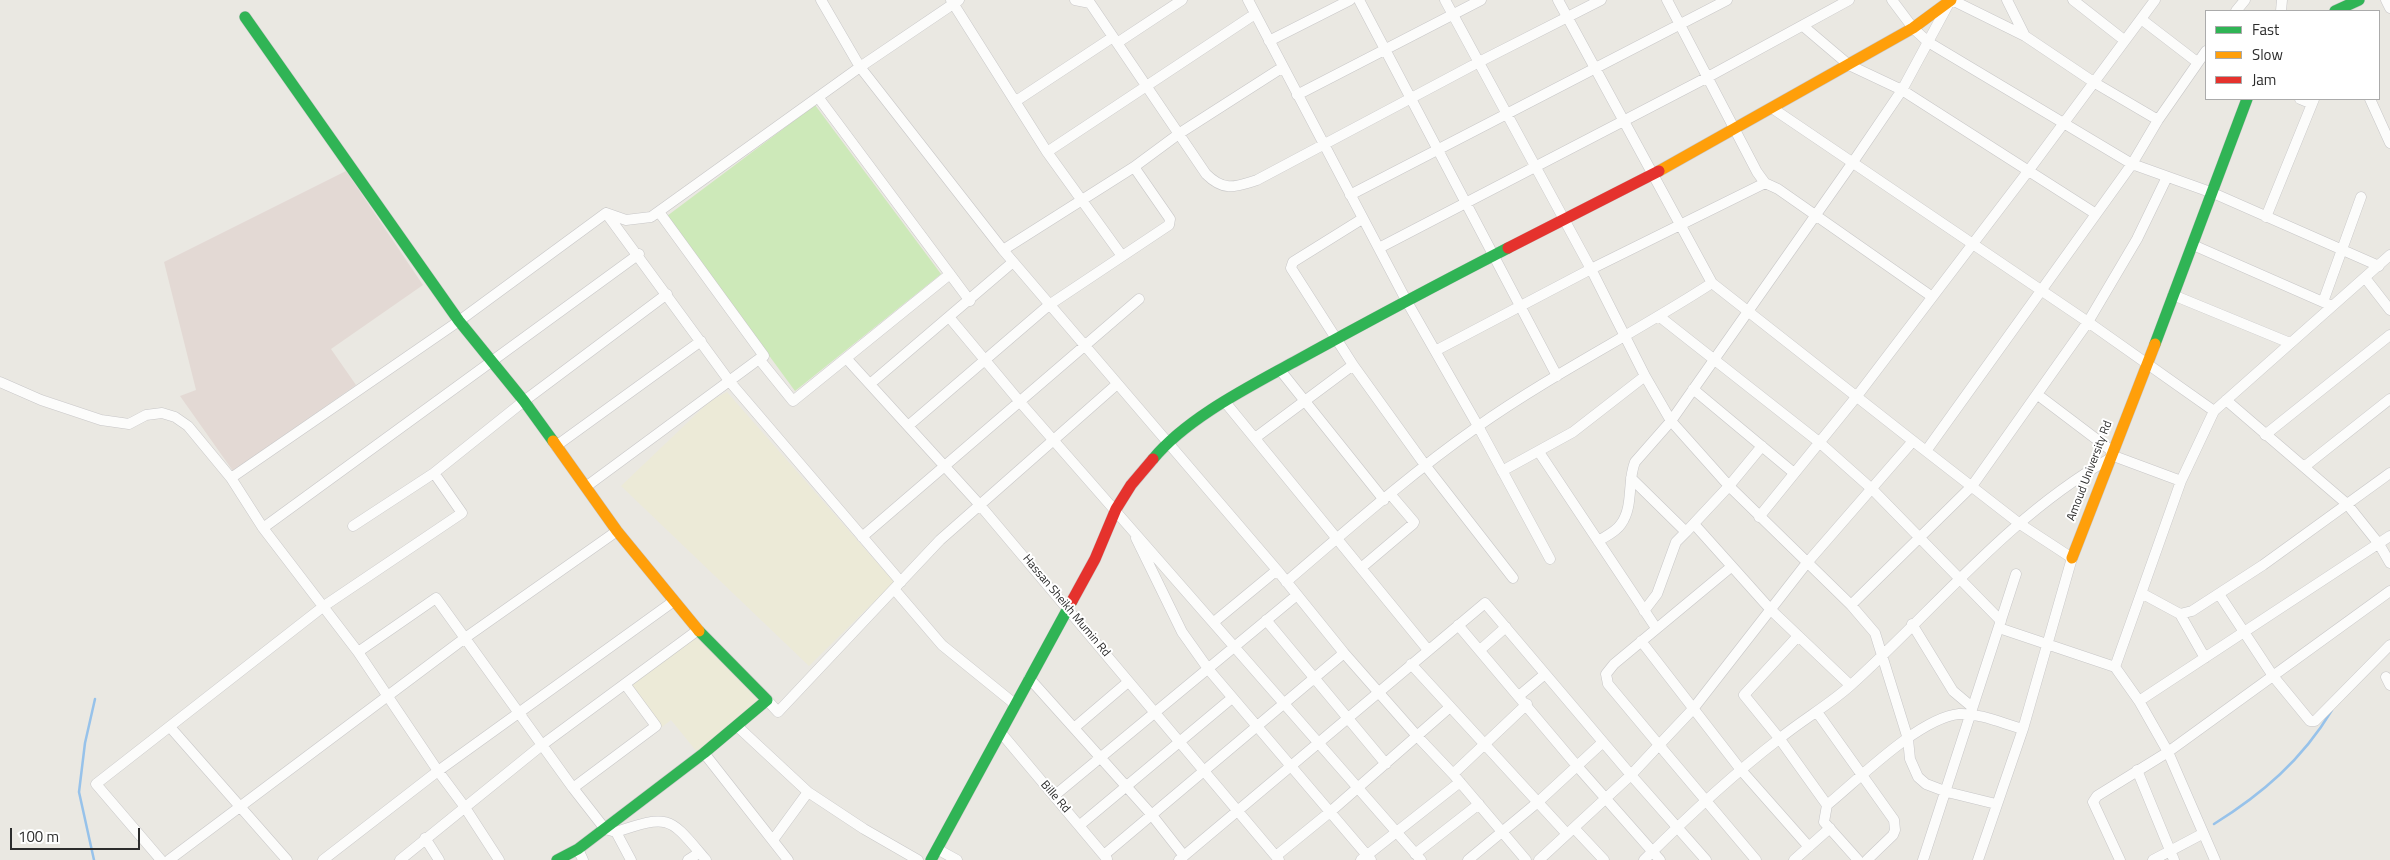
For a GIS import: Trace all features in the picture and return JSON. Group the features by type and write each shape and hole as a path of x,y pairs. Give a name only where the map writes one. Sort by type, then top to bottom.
{"street":[{"path":"821,0 860,67 1003,250 1116,385 1277,570 1344,653 1453,774 1526,860"},
{"path":"1075,0 1092,1 1115,40 1180,133 1206,174 1216,184 1225,186 1239,186 1257,180 1410,98 1601,0"},
{"path":"1016,100 1182,0"},
{"path":"1248,0 1322,145 1550,559"},
{"path":"1269,41 1350,0"},
{"path":"1359,0 1557,376"},
{"path":"1445,0 1591,269 1645,376 1671,421 1729,486 1806,564 1851,605 1875,633 1908,739 1910,759 1918,777 1926,784 1947,792 1996,804"},
{"path":"1297,95 1481,0"},
{"path":"1558,0 1712,283 2020,524 2072,558"},
{"path":"1667,0 1757,172 1765,182 1815,214 1931,296"},
{"path":"1350,196 1727,0"},
{"path":"1379,248 1708,77 1849,0"},
{"path":"1892,0 1913,28 1928,42 2132,164 2213,193 2379,266"},
{"path":"931,860 1002,734 1029,678 1095,559 1116,509 1131,484 1167,442 1225,402 1280,370 1406,300 1654,174 1736,129 1913,28 1951,0"},
{"path":"1951,0 2025,36 2095,82 2158,120"},
{"path":"1598,541 1622,524 1628,503 1635,462 1671,421 1747,309 1902,90 1951,0"},
{"path":"2007,0 2025,36"},
{"path":"2073,0 2124,40"},
{"path":"1759,517 1857,396 1931,296 2064,124 2155,0"},
{"path":"2237,10 2245,0"},
{"path":"2337,10 2360,0"},
{"path":"2386,0 2390,8"},
{"path":"606,213 626,220 652,217 955,1 1047,152 1122,256"},
{"path":"1047,152 1255,14"},
{"path":"245,17 459,321 524,401 587,486 617,531 698,630 778,712 940,540 1116,385"},
{"path":"2141,19 2197,62"},
{"path":"1803,26 1849,65 1902,90 2096,214"},
{"path":"1926,450 2132,164 2158,120 2205,51"},
{"path":"1003,250 1134,168 1180,133 1283,67"},
{"path":"818,97 970,300"},
{"name":"Amoud University Rd","path":"1978,860 2023,729 2072,558 2145,364 2213,193 2247,100"},
{"path":"2370,100 2390,143"},
{"path":"2266,217 2313,102"},
{"path":"1772,108 2088,322 2214,411"},
{"path":"908,426 1049,304 1169,225 1171,220 1134,168"},
{"path":"1851,605 1972,486 2088,322 2137,239 2168,176"},
{"path":"1435,351 1520,305 1765,182"},
{"path":"2327,304 2361,197"},
{"path":"587,486 764,356 659,212"},
{"path":"231,478 459,321 606,213"},
{"path":"606,213 639,254 730,382 862,537 942,645 1016,705"},
{"path":"1362,219 1290,264 1353,365 1425,465 1513,578"},
{"path":"2193,245 2327,304"},
{"path":"263,528 639,254"},
{"path":"2115,667 2143,594 2181,481 2214,411 2290,343 2327,304 2366,279 2390,255"},
{"path":"870,384 1014,262"},
{"path":"759,359 793,401 950,274"},
{"path":"2366,279 2390,310"},
{"path":"1286,582 1425,465 1478,426 1557,376 1660,317 1712,283"},
{"path":"353,526 434,473 524,401 667,294"},
{"path":"2174,295 2290,343"},
{"path":"862,537 1139,299"},
{"path":"949,317 1020,402 1116,509 1418,857 1479,804"},
{"path":"1660,317 1819,442 1873,490 1921,538 2000,624 2048,646 2115,667 2139,701 2168,752 2202,834 2215,860"},
{"path":"2265,435 2390,335"},
{"path":"556,446 701,342"},
{"name":"Hassan Sheikh Mumin Rd","path":"846,358 979,504 1069,608 1128,682 1278,858"},
{"path":"1255,438 1353,365"},
{"path":"1280,370 1304,402 1387,498 1414,522 1361,568"},
{"path":"1502,471 1573,432 1645,376"},
{"path":"0,382 72,412 108,422 129,424 146,414 162,412 176,417 188,426 231,478 263,528 358,652 499,860"},
{"path":"1693,389 1794,473"},
{"path":"2038,395 2111,455 2181,481"},
{"path":"2304,467 2390,398"},
{"path":"2226,400 2347,504 2379,544 2390,563"},
{"path":"1225,402 1428,650"},
{"path":"1539,860 1631,775 1693,709 1806,564 1873,490 1913,441"},
{"path":"1644,611 1657,594 1676,542 1729,486 1762,446"},
{"path":"1539,452 1656,628"},
{"path":"1644,860 1741,770 1779,738 1850,686 1912,624 2020,524 2078,478 2111,455"},
{"path":"161,860 96,784 324,606 462,513 434,473"},
{"path":"2180,614 2192,611 2219,594 2390,473"},
{"path":"1631,478 1690,528 1850,686"},
{"path":"1130,526 1182,632 1209,670 1330,812 1366,858 1460,782"},
{"path":"169,860 465,638 617,531"},
{"path":"2139,701 2390,536"},
{"path":"1731,567 1614,664 1606,674 1606,680 1756,860"},
{"path":"1214,622 1277,570"},
{"path":"1923,860 1947,792 1971,711 2016,574"},
{"path":"2120,860 2093,802 2096,796 2168,752 2390,591"},
{"path":"1054,796 1154,712 1209,670 1297,594"},
{"path":"2143,594 2180,614 2205,658"},
{"path":"2219,594 2272,676 2310,721 2314,721 2390,645"},
{"path":"358,652 436,598 573,788 610,830 631,860"},
{"path":"323,860 438,771 674,601"},
{"path":"1029,678 1151,814 1181,858 1485,603 1677,829 1706,860"},
{"path":"1266,620 1386,764"},
{"path":"1912,624 1953,691 1971,711 2023,729"},
{"path":"1458,625 1527,704 1577,766 1660,860"},
{"path":"1480,650 1506,627"},
{"path":"400,860 464,806 542,745 698,630"},
{"path":"1798,636 1744,696 1779,738 1828,805"},
{"path":"1641,641 1741,770 1808,847"},
{"path":"1106,858 1151,814 1202,770 1344,653"},
{"path":"1411,664 1538,802 1604,860"},
{"path":"1520,696 1545,674"},
{"path":"1074,728 1128,682"},
{"path":"573,788 656,726 625,684"},
{"path":"1080,825 1232,698"},
{"path":"557,860 580,855 767,700"},
{"path":"1453,774 1527,704"},
{"path":"1278,858 1450,707"},
{"path":"1858,860 1830,828 1823,817 1828,805 1923,728 1950,716 1971,711"},
{"path":"1817,712 1862,777 1882,801 1895,825 1893,835 1867,860"},
{"path":"737,726 808,792 864,829 918,860"},
{"path":"170,727 239,808 287,860"},
{"name":"Bille Rd","path":"1002,734 1106,858"},
{"path":"1468,860 1538,802 1603,742"},
{"path":"704,753 788,860"},
{"path":"2137,770 2172,855"},
{"path":"773,840 808,792"},
{"path":"610,830 647,822 666,822 675,825 703,856 688,860"},
{"path":"1794,860 1830,828"},
{"path":"2153,860 2172,855 2202,834"},
{"path":"425,838 439,860"},
{"path":"937,849 957,860"}],"shaded area":[{"path":"346,171 423,285 331,349 356,385 233,471 180,396 196,390 164,262"},
{"path":"727,392 894,582 809,666 621,486 710,401"},
{"path":"697,636 758,700 697,752 671,720 662,727 631,684"}],"green space":[{"path":"815,105 941,274 795,391 667,216"}],"waterway":[{"path":"94,860 79,792 85,743 95,699"},
{"path":"2214,824 2248,801 2280,774 2308,745 2332,710"}],"traffic: fast":[{"path":"2337,10 2359,0"},
{"path":"245,17 459,321 524,401 553,441"},
{"path":"2155,344 2247,100"},
{"path":"1153,459 1183,430 1238,393 1508,248"},
{"path":"931,860 1072,601"},
{"path":"557,860 578,849 704,753 767,700 699,631"}],"traffic: slow":[{"path":"1659,171 1913,28 1951,0"},
{"path":"2072,558 2155,344"},
{"path":"553,441 617,531 699,631"}],"traffic: jam":[{"path":"1508,248 1659,171"},
{"path":"1072,601 1095,559 1116,509 1131,485 1153,459"}]}
